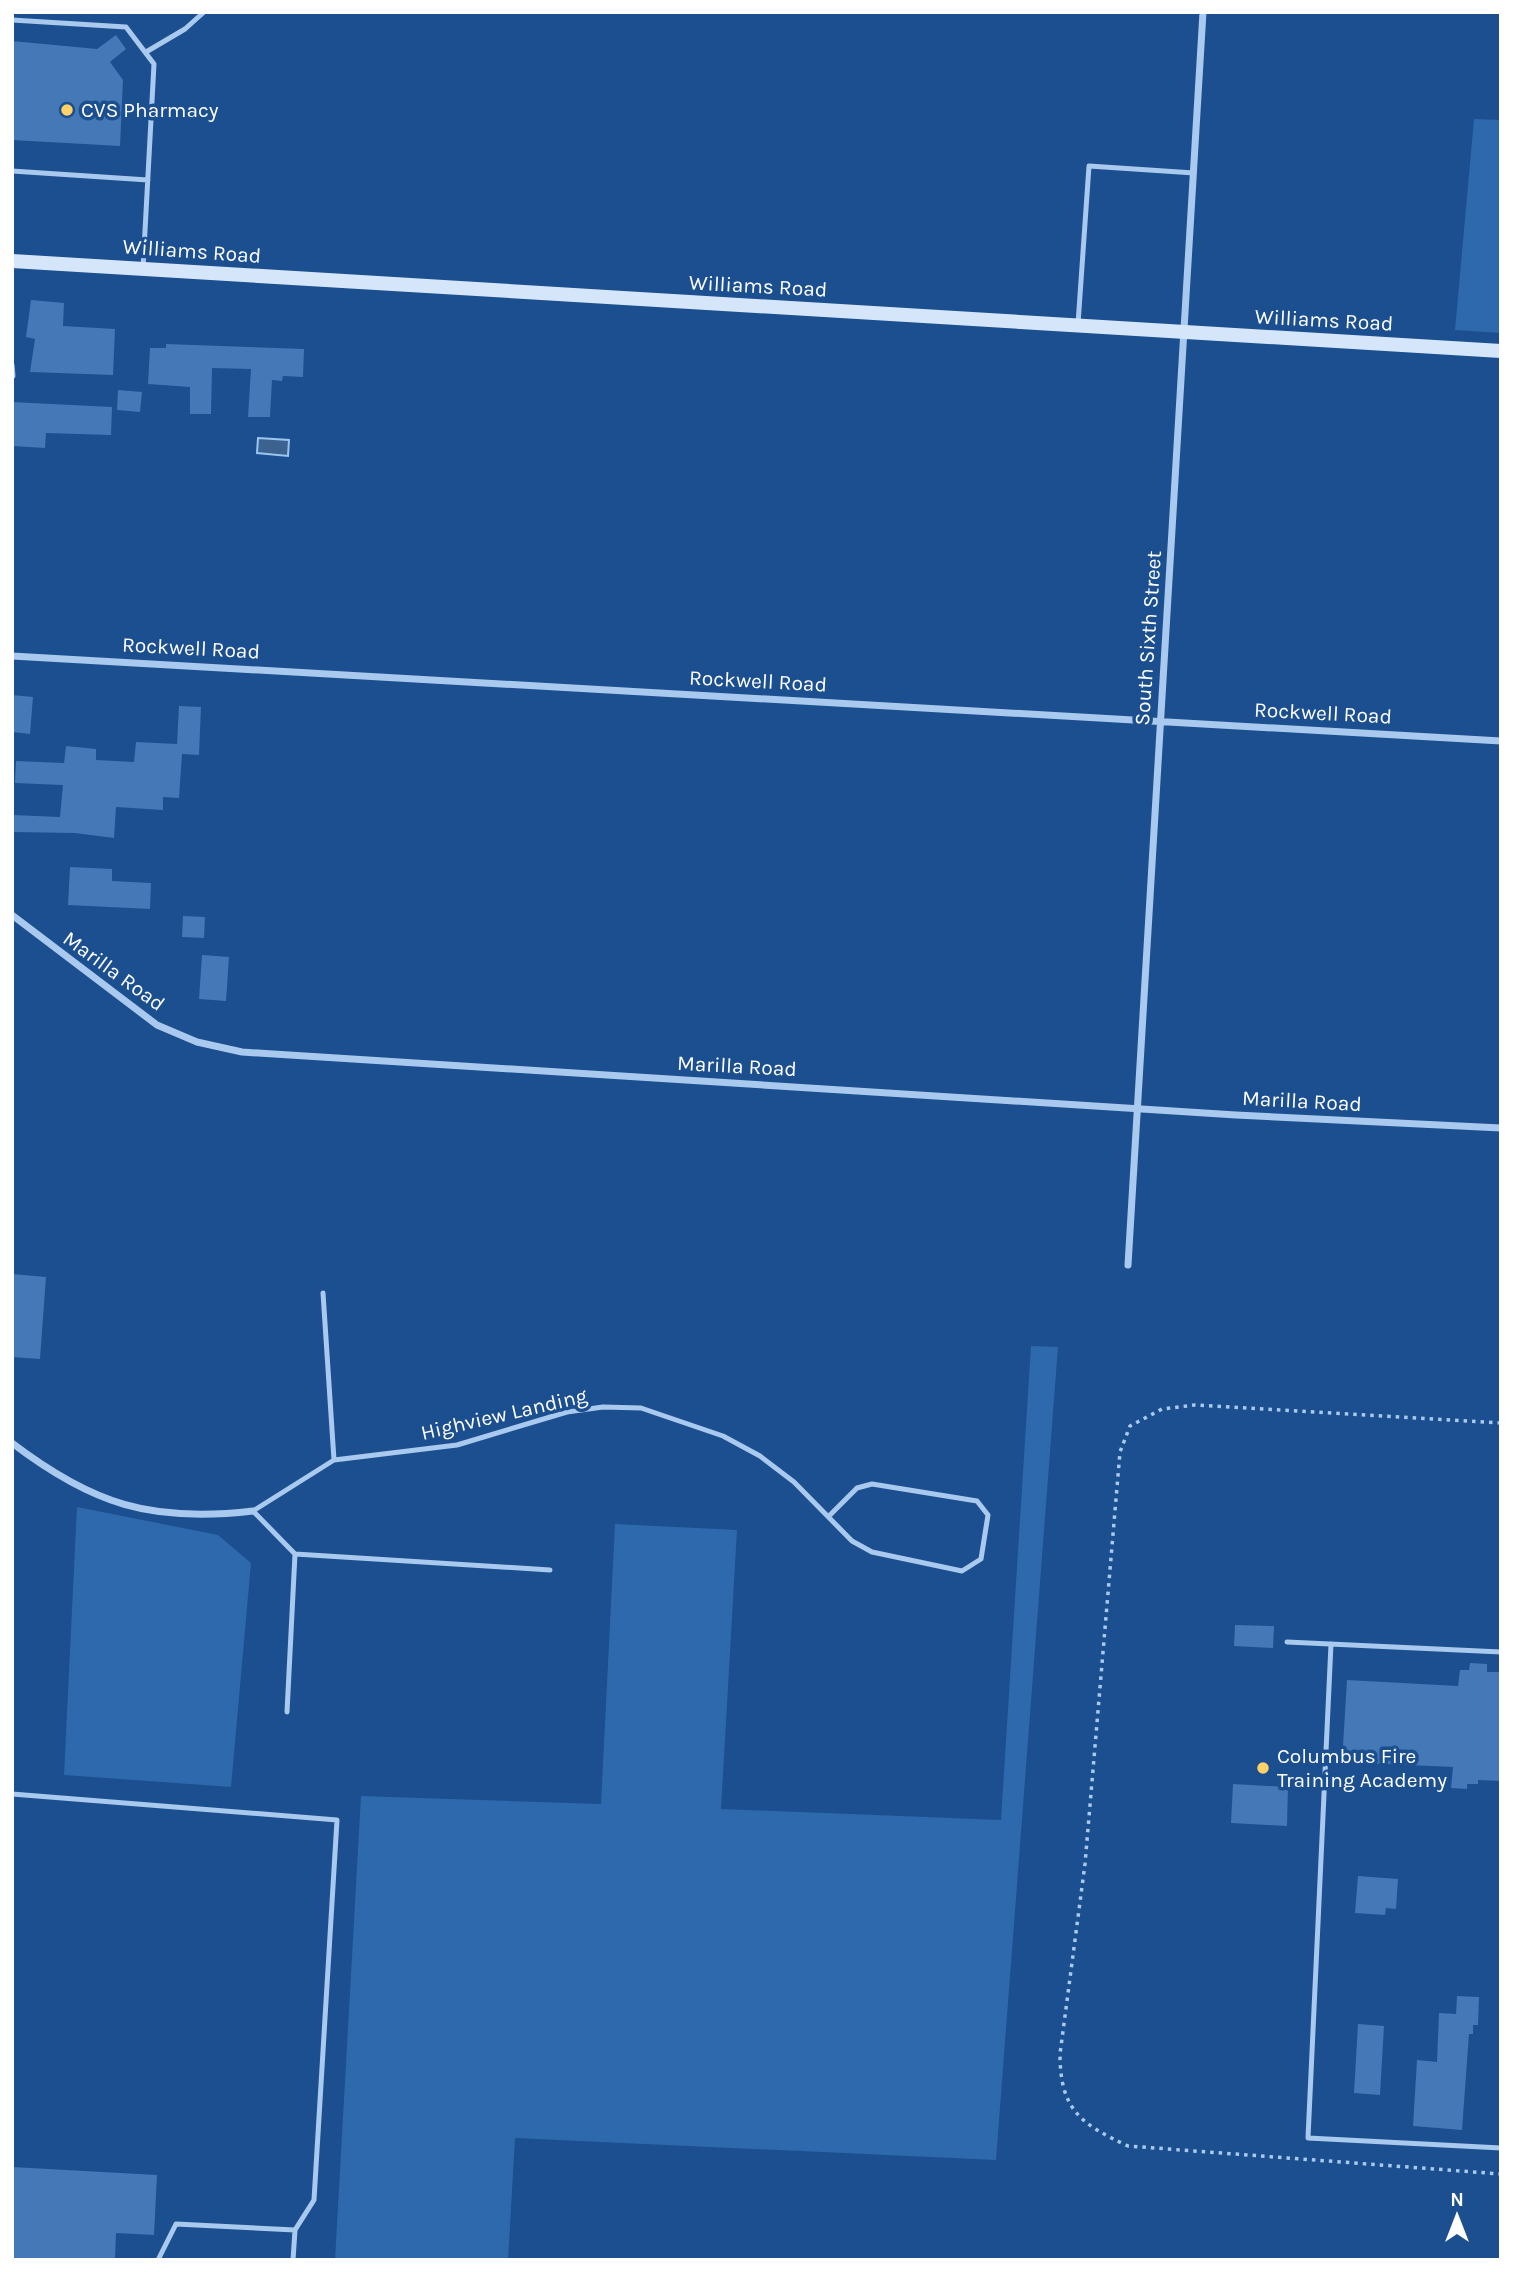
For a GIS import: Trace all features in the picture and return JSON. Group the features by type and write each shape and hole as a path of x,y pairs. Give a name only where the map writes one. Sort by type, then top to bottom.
{"main road":[{"name":"Williams Road","path":"12,261 1184,334 1501,351"}],"street":[{"name":"South Sixth Street","path":"1128,1265 1203,12"},
{"name":"Rockwell Road","path":"12,656 1501,741"},
{"name":"Marilla Road","path":"12,915 158,1025 197,1042 242,1052 1137,1109 1501,1128"},
{"path":"13,1445 65,1481 94,1496 181,1515 253,1511"}],"lane":[{"path":"146,51 185,29 204,12"},
{"path":"12,20 126,27 154,64 143,268"},
{"path":"1078,327 1089,166 1194,173"},
{"path":"12,171 148,180"},
{"path":"12,365 13,376"},
{"path":"323,1293 334,1460"},
{"name":"Highview Landing","path":"253,1511 334,1460 457,1446 567,1412 603,1407 641,1408 723,1436 760,1456 830,1515 852,1541 872,1552 962,1571 981,1559 988,1514 977,1501 872,1484 857,1488 830,1515"},
{"path":"253,1511 295,1554 550,1570"},
{"path":"287,1712 295,1554"},
{"path":"1287,1642 1501,1652"},
{"path":"1331,1644 1308,2138 1501,2148"},
{"path":"12,1794 337,1821 314,2200 295,2230 293,2260"},
{"path":"158,2260 176,2224 295,2230"}],"path":[{"path":"1501,1423 1195,1405 1162,1409 1130,1426 1120,1452 1085,1864 1060,2054 1060,2084 1072,2107 1091,2128 1129,2146 1501,2174"}],"shaded area":[{"path":"1474,119 1501,120 1501,333 1455,330"},
{"path":"258,438 289,440 288,456 257,453"},
{"path":"1031,1346 1058,1347 996,2160 515,2138 508,2260 335,2260 361,1796 601,1804 615,1524 737,1530 721,1809 1001,1820"},
{"path":"77,1507 218,1535 251,1563 231,1787 64,1775"}],"building":[{"name":"CVS Pharmacy","path":"116,35 126,49 110,62 123,80 120,146 12,140 12,41 97,49"},
{"path":"31,300 64,303 63,326 115,329 113,375 30,372 35,339 26,337"},
{"path":"166,344 304,349 303,377 283,376 282,381 272,380 270,417 248,417 251,369 212,368 211,414 190,414 190,387 148,384 150,348 166,348"},
{"path":"118,390 142,392 140,412 117,410"},
{"path":"12,402 112,407 111,435 46,433 45,448 12,446"},
{"path":"12,695 33,697 30,734 12,732"},
{"path":"179,706 201,707 199,755 182,754 179,798 163,797 163,810 116,807 114,838 75,833 12,832 12,815 60,817 63,785 15,783 16,761 64,763 66,746 96,749 96,760 134,762 136,742 177,744"},
{"path":"70,867 112,869 112,881 151,883 150,909 68,905"},
{"path":"183,916 205,917 204,938 182,937"},
{"path":"202,955 229,957 226,1001 199,999"},
{"path":"12,1274 46,1277 40,1359 12,1357"},
{"path":"1235,1625 1274,1626 1273,1648 1234,1646"},
{"path":"1470,1663 1487,1664 1487,1672 1501,1672 1501,1781 1478,1780 1478,1784 1467,1784 1467,1789 1451,1788 1453,1767 1342,1762 1347,1680 1458,1686 1460,1670 1469,1670"},
{"path":"1233,1784 1288,1787 1287,1826 1231,1823"},
{"path":"1358,1876 1398,1879 1396,1909 1386,1908 1385,1915 1355,1913"},
{"path":"1457,1996 1479,1997 1478,2025 1473,2025 1473,2034 1469,2034 1462,2130 1413,2126 1417,2060 1437,2062 1439,2013 1456,2014"},
{"path":"1358,2024 1384,2026 1380,2095 1354,2093"},
{"path":"12,2167 157,2175 154,2235 116,2233 115,2260 12,2260"}],"place":[{"name":"CVS Pharmacy","path":"67,110"},
{"name":"Columbus Fire Training Academy","path":"1263,1768"}]}
